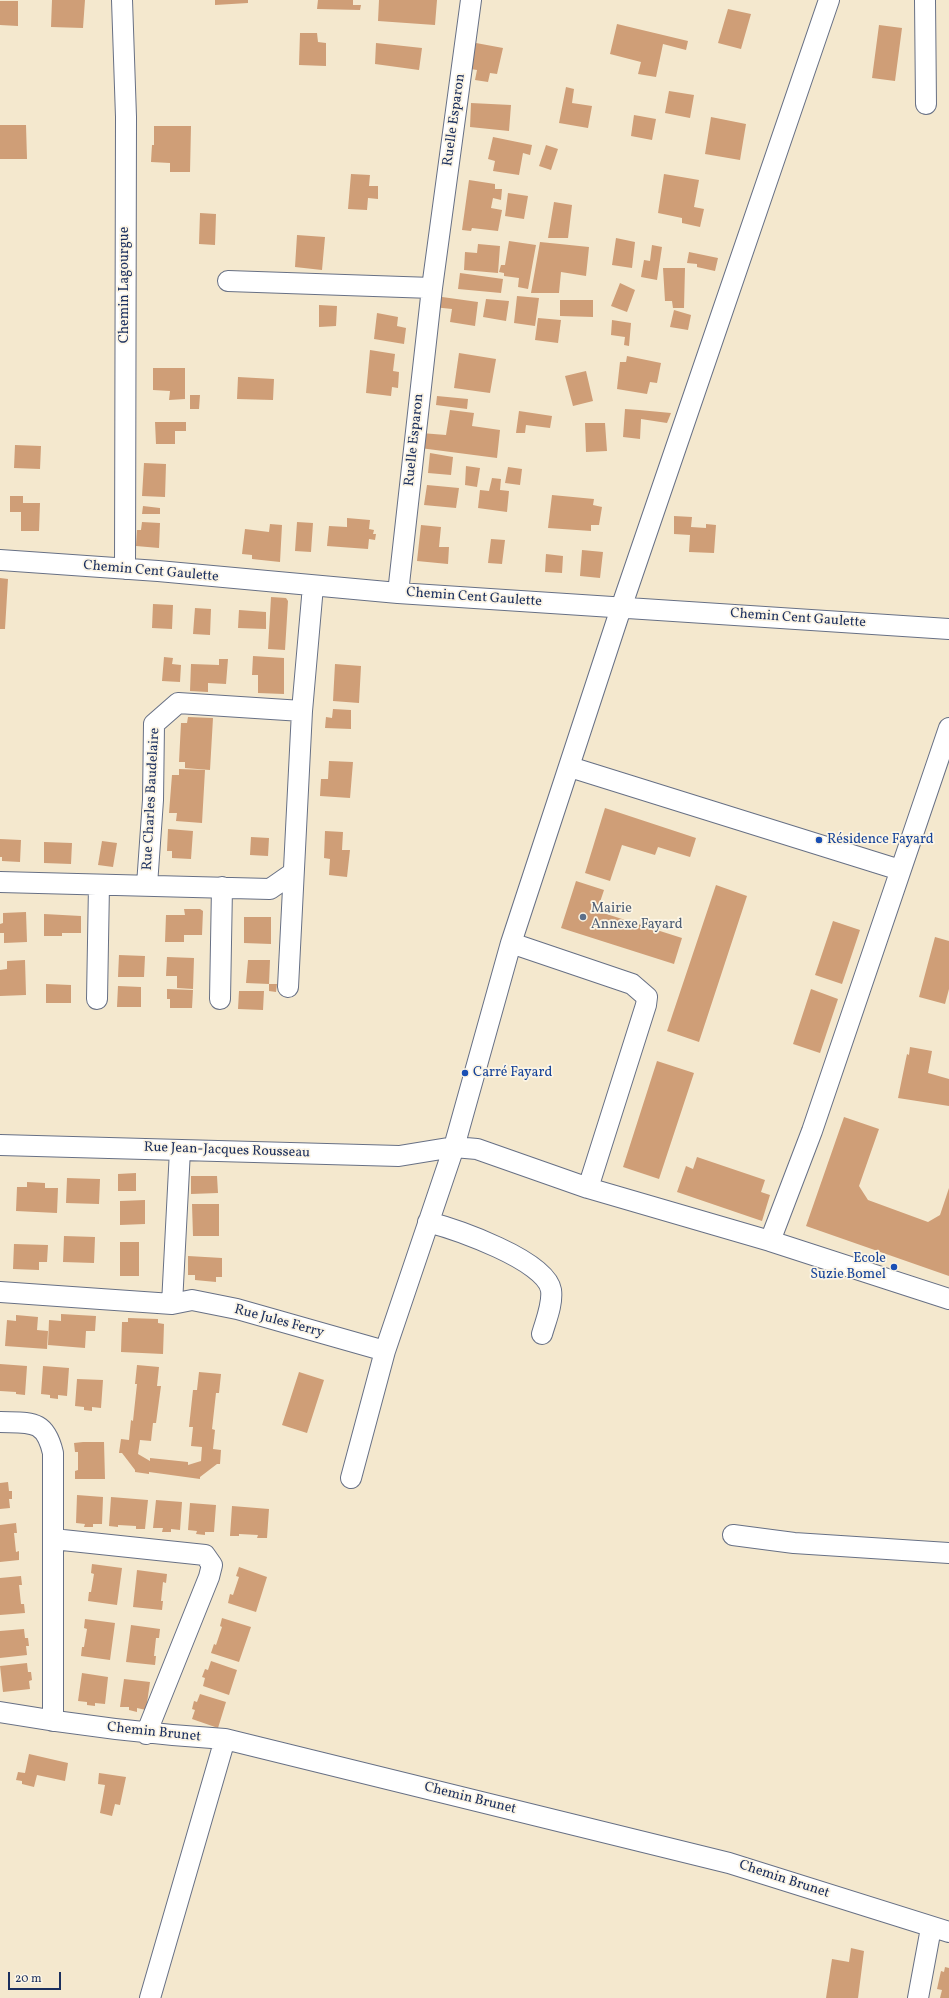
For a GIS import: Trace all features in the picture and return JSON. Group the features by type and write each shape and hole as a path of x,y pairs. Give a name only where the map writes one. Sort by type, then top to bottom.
{"street":[{"name":"Chemin Lagourgue","path":"122,0 126,118 125,569"},
{"name":"Ruelle Esparon","path":"398,592 432,288 471,0"},
{"path":"351,1478 385,1351 454,1147 511,943 621,608 830,0"},
{"path":"925,0 926,104"},
{"path":"228,281 432,288"},
{"name":"Chemin Cent Gaulette","path":"0,560 125,569 312,586 949,629"},
{"path":"288,987 302,711 312,586"},
{"name":"Rue Charles Baudelaire","path":"147,885 153,800 154,724 178,704 302,711"},
{"path":"770,1241 812,1131 949,728"},
{"path":"570,767 900,870"},
{"name":"Rue Charles Baudelaire","path":"0,882 270,889 293,873"},
{"path":"97,999 99,885"},
{"path":"220,999 222,887"},
{"path":"511,943 632,984 646,997 646,1006 588,1188"},
{"name":"Rue Jean-Jacques Rousseau","path":"0,1145 399,1156 454,1147 477,1149 588,1188 770,1241 949,1299"},
{"path":"172,1304 180,1150"},
{"path":"428,1222 476,1237 520,1259 543,1274 551,1288 551,1304 542,1334"},
{"name":"Rue Jules Ferry","path":"0,1292 172,1304 192,1300 237,1310 385,1351"},
{"path":"0,1422 28,1423 43,1429 49,1438 53,1453 53,1721"},
{"path":"734,1535 794,1543 949,1553"},
{"path":"53,1539 205,1555 212,1565 209,1577 146,1734"},
{"name":"Chemin Brunet","path":"0,1712 146,1734 225,1739 729,1863 940,1930 918,1998"},
{"path":"150,1998 225,1739"}],"building":[{"path":"52,0 85,0 83,28 51,27"},
{"path":"215,0 248,0 248,3 215,5"},
{"path":"318,0 353,0 353,5 361,5 360,10 317,9"},
{"path":"379,0 437,0 435,25 378,21"},
{"path":"0,1 18,1 18,26 0,25"},
{"path":"728,9 751,14 741,49 718,43"},
{"path":"617,24 688,41 686,50 663,44 656,77 638,74 641,62 610,54"},
{"path":"879,25 902,28 895,81 872,78"},
{"path":"300,33 317,33 318,42 326,43 326,66 299,65"},
{"path":"376,43 422,48 419,70 375,64"},
{"path":"476,43 503,48 497,74 490,73 488,82 475,80 477,70 471,69"},
{"path":"566,87 574,89 572,103 592,106 588,128 559,123"},
{"path":"669,91 694,95 690,118 665,113"},
{"path":"471,103 511,105 509,131 470,127"},
{"path":"634,115 656,119 652,140 631,136"},
{"path":"711,117 746,124 740,160 705,154"},
{"path":"0,125 26,125 27,159 0,159"},
{"path":"154,126 191,126 190,172 170,172 170,163 151,162 152,145 154,145"},
{"path":"493,137 532,145 530,155 523,153 519,175 493,171 495,161 488,159"},
{"path":"546,145 558,149 551,170 539,166"},
{"path":"351,174 370,175 369,186 378,186 378,199 368,198 367,210 348,209"},
{"path":"664,174 699,180 694,207 704,209 700,227 682,223 682,218 658,213"},
{"path":"469,180 495,184 495,189 502,189 501,200 493,198 491,208 502,210 498,231 472,228 471,231 462,230"},
{"path":"508,193 528,196 524,219 505,216"},
{"path":"554,202 572,205 568,238 548,238"},
{"path":"200,213 216,214 215,245 199,244"},
{"path":"297,235 325,237 322,270 295,267"},
{"path":"616,238 635,242 632,268 612,265"},
{"path":"509,241 536,245 528,289 518,287 519,278 504,276 504,273 499,272 501,265 505,265"},
{"path":"540,242 589,247 586,276 561,272 559,293 531,293"},
{"path":"478,244 500,246 498,273 464,270 465,252 477,253"},
{"path":"652,245 662,247 657,280 641,277 644,260 650,261"},
{"path":"689,252 718,258 715,271 697,267 697,264 687,263"},
{"path":"663,268 685,268 684,308 673,308 672,301 665,301"},
{"path":"460,273 503,279 501,293 458,289"},
{"path":"620,283 635,290 627,312 611,306"},
{"path":"435,296 478,302 475,326 450,322 452,309 433,307"},
{"path":"517,296 539,298 535,326 514,323"},
{"path":"486,299 509,301 506,321 483,317"},
{"path":"560,300 593,300 593,317 560,316"},
{"path":"319,305 337,306 336,326 319,327"},
{"path":"674,310 691,315 688,330 670,327"},
{"path":"377,313 398,317 397,326 406,328 404,344 374,339"},
{"path":"538,318 561,320 558,343 535,340"},
{"path":"612,320 631,323 629,346 624,345 625,337 611,335"},
{"path":"370,350 395,354 393,371 399,372 398,388 392,387 391,396 366,393"},
{"path":"459,353 496,359 490,393 454,388"},
{"path":"627,356 661,363 657,383 650,382 647,394 617,389 620,362 626,362"},
{"path":"153,368 185,368 185,399 169,400 170,391 153,390"},
{"path":"586,371 593,401 573,406 565,376"},
{"path":"238,377 274,379 273,400 237,399"},
{"path":"190,395 200,395 199,409 190,409"},
{"path":"437,396 468,399 467,409 436,405"},
{"path":"625,409 671,413 667,423 641,419 640,439 623,437"},
{"path":"450,410 474,413 472,426 500,430 497,458 420,448 421,433 446,435"},
{"path":"519,411 552,416 550,428 526,425 525,433 516,433"},
{"path":"155,422 186,422 186,431 175,431 175,444 156,444"},
{"path":"585,423 605,423 607,451 586,452"},
{"path":"15,445 41,446 40,469 14,468"},
{"path":"430,453 453,457 451,475 428,473"},
{"path":"144,463 166,464 165,497 142,496"},
{"path":"466,466 480,468 477,487 465,485"},
{"path":"508,467 522,469 520,485 505,483"},
{"path":"492,478 501,479 500,490 509,491 507,512 478,508 480,490 489,491"},
{"path":"427,485 459,488 456,508 424,505"},
{"path":"552,495 594,499 593,505 602,507 599,525 591,525 591,531 548,528"},
{"path":"10,496 23,496 23,503 40,503 39,531 21,531 21,512 10,512"},
{"path":"143,506 160,508 160,514 142,514"},
{"path":"674,516 692,517 691,527 706,528 706,524 716,525 714,553 689,552 690,535 674,534"},
{"path":"347,518 370,520 369,529 374,530 373,534 376,534 375,540 369,539 368,549 327,546 329,526 347,527"},
{"path":"142,522 160,523 159,548 136,546 137,530 141,530"},
{"path":"297,522 313,523 311,552 295,551"},
{"path":"270,524 282,525 280,562 252,559 252,555 242,554 245,529 269,532"},
{"path":"421,525 441,527 439,547 449,547 448,564 417,561"},
{"path":"491,539 505,540 502,564 488,563"},
{"path":"582,550 603,552 600,578 580,576"},
{"path":"546,554 563,556 562,573 545,572"},
{"path":"0,578 8,579 5,629 0,629"},
{"path":"271,597 286,598 288,601 285,650 268,649"},
{"path":"153,604 173,605 172,629 152,628"},
{"path":"195,608 211,609 210,635 193,634"},
{"path":"239,610 266,612 266,629 238,628"},
{"path":"253,656 284,658 284,694 258,693 258,675 252,675"},
{"path":"164,657 173,658 172,664 181,665 180,682 162,681"},
{"path":"219,659 228,659 226,684 208,683 208,692 190,691 191,664 219,665"},
{"path":"335,664 361,666 359,703 333,701"},
{"path":"333,709 351,710 351,729 325,728 326,717 332,718"},
{"path":"188,717 213,718 210,770 185,768 185,762 179,762 181,723 187,723"},
{"path":"329,761 353,762 350,798 320,796 321,779 328,779"},
{"path":"179,769 205,770 202,823 176,821 177,813 169,813 172,775 179,775"},
{"path":"605,808 696,838 690,857 658,847 655,855 622,845 610,881 585,873"},
{"path":"168,829 193,831 191,859 172,858 172,851 167,851"},
{"path":"325,831 343,832 342,850 350,850 347,877 329,875 330,859 324,858"},
{"path":"251,837 269,838 268,856 250,855"},
{"path":"0,839 21,840 20,862 2,861 2,857 0,857"},
{"path":"102,841 117,843 113,867 98,865"},
{"path":"44,842 72,843 71,864 44,863"},
{"path":"576,881 604,890 597,911 682,938 674,964 561,928"},
{"path":"716,885 747,896 699,1042 667,1031"},
{"path":"184,909 200,909 203,911 202,935 184,935 184,942 165,942 166,915 185,915"},
{"path":"26,912 27,942 4,943 4,933 0,933 0,924 3,923 3,913"},
{"path":"44,914 81,916 81,933 62,933 62,936 44,936"},
{"path":"244,917 271,917 271,944 244,943"},
{"path":"833,921 860,930 842,984 815,975"},
{"path":"935,937 949,941 949,989 945,1004 919,997"},
{"path":"119,955 145,956 144,977 118,977"},
{"path":"167,957 194,958 193,989 177,988 177,976 166,976"},
{"path":"25,960 26,995 0,996 0,970 7,969 7,961"},
{"path":"248,960 270,960 269,984 246,983"},
{"path":"46,984 71,985 71,1003 46,1003"},
{"path":"269,984 277,984 276,992 269,991"},
{"path":"118,986 141,987 141,1007 117,1007"},
{"path":"167,989 193,990 192,1008 170,1008 170,999 167,999"},
{"path":"811,989 838,999 820,1053 793,1044"},
{"path":"239,991 264,991 263,1010 238,1009"},
{"path":"910,1047 932,1051 928,1073 949,1079 949,1106 898,1098 907,1054 909,1055"},
{"path":"657,1061 694,1073 659,1179 623,1167"},
{"path":"844,1117 879,1129 859,1186 868,1200 928,1222 940,1215 949,1188 949,1276 806,1226"},
{"path":"697,1157 765,1180 761,1192 770,1195 762,1221 677,1192 686,1166 693,1169"},
{"path":"136,1173 136,1191 118,1191 118,1174"},
{"path":"191,1176 217,1176 218,1193 191,1194"},
{"path":"67,1178 100,1179 99,1204 66,1203"},
{"path":"27,1182 45,1183 45,1188 58,1188 57,1213 16,1211 17,1187 27,1187"},
{"path":"145,1200 145,1224 120,1225 120,1201"},
{"path":"192,1204 219,1204 219,1236 193,1236"},
{"path":"64,1236 95,1237 94,1263 63,1262"},
{"path":"120,1242 139,1242 139,1276 120,1276"},
{"path":"14,1244 48,1245 47,1262 39,1262 39,1270 13,1269"},
{"path":"188,1256 222,1258 222,1277 216,1277 216,1282 195,1280 195,1275 188,1275"},
{"path":"61,1314 96,1316 95,1331 86,1331 85,1348 48,1345 49,1320 61,1321"},
{"path":"16,1315 38,1317 37,1330 48,1331 47,1349 5,1346 7,1320 16,1321"},
{"path":"128,1318 158,1319 158,1323 164,1324 163,1354 121,1352 122,1322 128,1322"},
{"path":"0,1364 27,1366 25,1395 16,1394 16,1392 0,1391"},
{"path":"137,1365 159,1367 157,1386 161,1386 156,1423 153,1423 151,1441 140,1440 138,1454 150,1461 150,1458 188,1462 188,1465 201,1461 202,1447 191,1446 193,1427 189,1427 193,1390 197,1390 199,1372 221,1374 219,1393 216,1393 212,1429 215,1430 213,1449 221,1450 220,1464 217,1464 200,1477 200,1479 149,1472 149,1474 135,1472 122,1453 119,1453 121,1439 129,1440 131,1420 133,1421 137,1384 135,1384"},
{"path":"43,1366 69,1368 67,1396 58,1395 58,1399 50,1398 50,1395 41,1394"},
{"path":"299,1372 324,1380 307,1433 282,1425"},
{"path":"77,1379 103,1380 101,1408 92,1407 92,1411 84,1410 84,1407 75,1406"},
{"path":"104,1442 105,1479 75,1479 75,1471 78,1470 78,1452 75,1452 74,1443"},
{"path":"8,1482 9,1491 12,1491 12,1499 9,1499 10,1508 0,1509 0,1483"},
{"path":"77,1495 103,1497 102,1524 93,1524 93,1527 84,1527 85,1524 76,1523"},
{"path":"111,1497 148,1500 145,1529 136,1529 136,1526 109,1526"},
{"path":"156,1500 182,1502 180,1530 171,1529 171,1532 162,1532 163,1528 153,1528"},
{"path":"190,1503 216,1505 214,1532 205,1532 205,1535 196,1534 197,1531 188,1530"},
{"path":"232,1506 269,1509 267,1538 257,1538 258,1535 239,1534 239,1536 230,1536"},
{"path":"16,1523 17,1533 14,1533 16,1552 19,1551 19,1560 0,1562 0,1525"},
{"path":"92,1564 122,1568 117,1605 88,1601 94,1574 91,1573"},
{"path":"239,1567 267,1577 256,1612 228,1603 230,1594 233,1595 239,1577 236,1576"},
{"path":"137,1570 167,1574 166,1583 163,1582 161,1601 163,1601 162,1610 133,1607"},
{"path":"21,1576 22,1585 19,1585 21,1604 24,1604 25,1613 0,1615 0,1578"},
{"path":"222,1618 251,1627 239,1662 211,1653 214,1644 216,1645 222,1627 220,1626"},
{"path":"85,1619 115,1623 110,1660 81,1656 87,1629 84,1628"},
{"path":"131,1625 160,1629 159,1638 156,1638 154,1656 156,1656 155,1665 126,1662"},
{"path":"24,1629 25,1638 28,1638 29,1646 26,1646 27,1655 0,1658 0,1631"},
{"path":"211,1661 237,1670 229,1695 203,1686 205,1678 202,1677 205,1669 208,1670"},
{"path":"27,1663 28,1672 31,1672 32,1680 29,1681 30,1689 3,1692 0,1666"},
{"path":"82,1673 108,1677 105,1704 95,1703 95,1706 87,1705 87,1702 78,1701"},
{"path":"124,1679 150,1682 146,1710 137,1708 137,1712 129,1710 129,1707 120,1707"},
{"path":"200,1694 226,1702 218,1728 192,1719 195,1710 192,1709 194,1701 197,1702"},
{"path":"29,1754 68,1763 65,1781 37,1775 34,1787 22,1784 22,1781 16,1780 18,1772 25,1773"},
{"path":"99,1773 126,1777 120,1805 115,1804 112,1816 100,1813 105,1785 98,1784"},
{"path":"851,1948 864,1951 858,1998 826,1998 832,1959 849,1962"},
{"path":"945,1967 949,1968 949,1998 940,1998 942,1990 937,1989 941,1971 944,1972"}],"place":[{"name":"Résidence Fayard","path":"819,840"},
{"name":"Mairie Annexe Fayard","path":"583,917"},
{"name":"Carré Fayard","path":"465,1073"},
{"name":"Ecole Suzie Bomel","path":"894,1267"}]}
